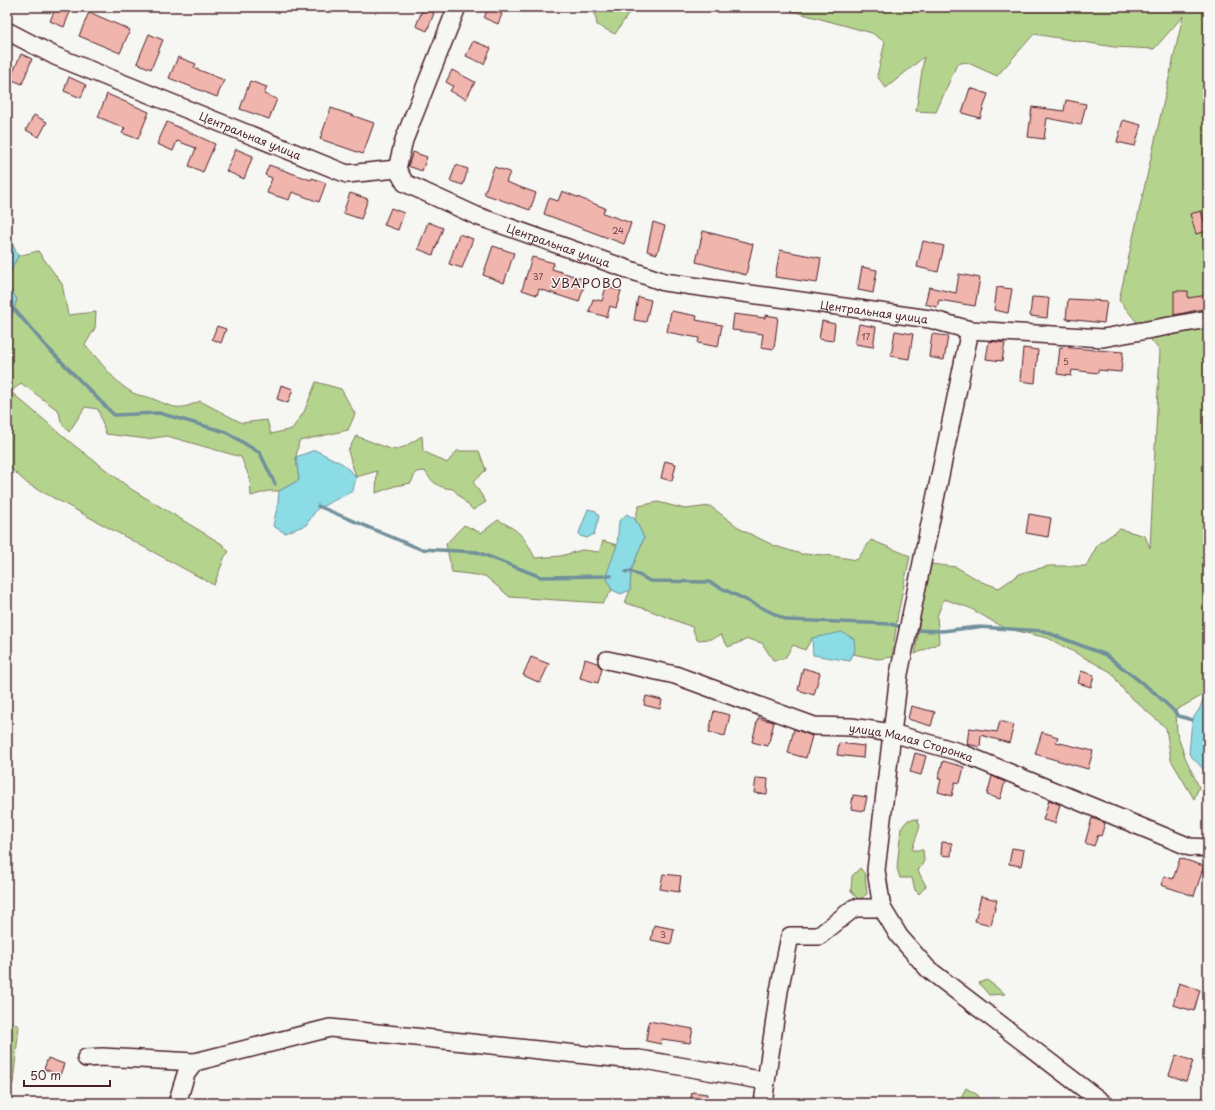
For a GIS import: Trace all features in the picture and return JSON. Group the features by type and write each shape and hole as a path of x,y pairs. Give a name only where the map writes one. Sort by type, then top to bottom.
{"street":[{"path":"397,169 404,140 457,7"},
{"name":"Центральная улица","path":"7,31 55,56 347,174 397,169 405,183 477,216 664,282 930,319 970,330 1103,338 1208,319"},
{"path":"970,330 898,674 876,870 882,908 899,936 928,969 1103,1103"},
{"name":"улица Малая Сторонка","path":"607,660 675,675 814,726 851,727 892,733 959,752 1190,846 1208,848"},
{"path":"763,1103 779,991 790,936 819,936 854,908 882,908"},
{"path":"86,1058 102,1057 195,1062 330,1028 624,1059 639,1059 766,1081"},
{"path":"177,1103 186,1074 195,1062"}],"green space":[{"path":"594,7 626,7 629,13 615,34 597,25"},
{"path":"777,7 1208,7 1208,695 1205,694 1176,710 1177,734 1185,757 1199,787 1194,799 1171,760 1166,728 1125,692 1111,672 1048,638 1004,628 970,608 944,599 937,616 939,643 915,654 925,583 931,564 956,567 982,582 999,588 1021,573 1049,566 1086,566 1098,544 1120,529 1145,536 1150,548 1160,351 1119,300 1183,16 1154,49 1114,47 1034,34 997,76 966,62 957,64 936,112 916,111 924,57 886,88 877,76 885,42 872,33"},
{"path":"38,251 62,284 68,315 96,312 95,328 85,345 113,377 126,389 133,393 175,407 186,406 200,401 242,423 267,420 271,434 292,429 304,412 316,382 341,389 355,414 348,430 299,441 296,457 299,480 279,491 268,491 251,496 250,479 241,457 167,436 147,439 106,434 98,409 85,407 69,432 61,422 59,411 21,383 11,392 75,446 131,489 222,544 229,552 225,556 214,585 28,484 7,465 7,330 17,299 9,287 7,278 18,256"},
{"path":"356,436 393,450 404,447 422,436 423,451 447,463 457,451 479,451 486,470 473,482 486,502 473,510 453,489 436,484 430,479 425,471 416,472 411,483 395,486 376,493 377,471 356,477 348,451"},
{"path":"658,502 685,509 710,506 742,530 775,546 801,554 826,555 857,560 871,540 910,556 898,613 892,657 878,659 853,654 855,650 812,638 805,650 793,645 785,658 773,660 762,643 748,639 728,647 721,635 711,639 697,640 692,627 646,609 625,603 630,590 631,571 644,538 635,519 639,506"},
{"path":"498,520 512,527 521,535 528,544 535,558 561,556 582,550 599,552 603,541 617,545 607,576 612,590 603,603 510,597 485,576 452,572 446,544 464,525 481,533"},
{"path":"917,819 920,826 912,850 923,850 924,861 918,871 926,886 919,894 915,890 912,878 900,878 897,868 901,828 908,820"},
{"path":"860,868 865,874 867,894 859,900 851,891 852,876"},
{"path":"987,980 1005,994 989,995 979,983"},
{"path":"7,1021 19,1026 13,1083 7,1097"},
{"path":"966,1088 978,1095 979,1103 958,1103"}],"water":[{"path":"7,243 13,245 18,256 7,278"},
{"path":"7,285 17,299 7,330"},
{"path":"315,450 343,464 356,477 353,491 317,509 306,525 285,533 273,526 279,491 299,480 296,457"},
{"path":"588,509 596,511 599,517 594,534 587,538 580,536 579,533"},
{"path":"627,514 635,519 644,538 631,571 630,590 621,594 612,590 606,576 617,545 619,521"},
{"path":"842,632 854,639 855,650 850,661 813,655 812,638"},
{"path":"1205,694 1208,695 1208,774 1189,754 1192,720 1200,708"}],"building":[{"path":"56,7 72,7 64,27 50,21"},
{"path":"423,8 434,13 427,31 416,26"},
{"path":"488,8 502,14 498,24 484,18"},
{"path":"89,12 130,30 120,53 79,36"},
{"path":"149,34 163,40 151,69 137,63"},
{"path":"473,41 491,48 484,64 466,56"},
{"path":"21,54 32,59 22,84 10,79"},
{"path":"178,57 196,64 194,68 224,80 217,97 169,78"},
{"path":"452,70 475,82 466,99 450,91 453,86 446,82"},
{"path":"69,77 86,85 81,98 64,91"},
{"path":"250,81 267,87 264,94 277,99 269,119 240,109"},
{"path":"970,88 988,94 980,118 962,113"},
{"path":"107,94 149,112 138,139 122,133 125,128 98,117"},
{"path":"1066,100 1086,104 1081,125 1047,118 1044,139 1028,137 1032,107 1064,111"},
{"path":"331,108 374,123 363,154 320,139"},
{"path":"34,115 47,122 39,137 26,130"},
{"path":"1123,120 1141,125 1135,146 1117,142"},
{"path":"167,122 215,144 203,172 189,166 196,148 177,141 173,151 157,144"},
{"path":"236,149 253,156 244,179 226,171"},
{"path":"413,152 427,157 422,171 408,166"},
{"path":"269,165 311,180 312,178 326,183 319,202 292,192 289,200 267,193 272,178 265,175"},
{"path":"456,165 468,169 463,185 450,181"},
{"path":"494,167 510,172 506,182 536,193 530,210 484,194"},
{"path":"562,191 605,208 603,213 631,223 624,244 544,214 549,198 558,201"},
{"path":"350,193 368,199 361,219 343,213"},
{"path":"391,208 404,213 398,230 384,225"},
{"path":"1201,211 1207,231 1196,234 1190,214"},
{"path":"428,222 443,228 433,255 418,249"},
{"path":"653,222 665,226 657,254 647,251"},
{"path":"703,231 753,244 746,275 696,262"},
{"path":"459,234 473,239 462,268 449,264"},
{"path":"923,241 944,246 938,272 917,267"},
{"path":"493,246 514,253 504,283 483,275"},
{"path":"780,250 821,258 817,283 775,277"},
{"path":"532,257 554,263 552,269 586,280 579,302 539,289 537,295 522,290"},
{"path":"862,267 877,270 873,293 858,290"},
{"path":"959,274 980,278 975,306 939,300 937,307 925,304 929,287 956,293"},
{"path":"606,287 621,291 616,308 610,306 607,317 589,312 593,299 602,301"},
{"path":"997,287 1012,289 1008,313 994,310"},
{"path":"1174,291 1188,291 1188,298 1208,295 1208,308 1174,315"},
{"path":"638,297 651,300 646,322 634,320"},
{"path":"1032,297 1049,298 1047,318 1030,316"},
{"path":"1068,299 1107,301 1104,323 1066,319"},
{"path":"671,311 697,316 696,320 722,325 718,347 698,343 699,338 667,332"},
{"path":"734,314 765,318 765,315 778,317 774,349 761,347 763,334 732,330"},
{"path":"822,321 835,324 833,341 819,339"},
{"path":"859,324 876,327 873,347 855,344"},
{"path":"217,326 226,329 221,343 212,339"},
{"path":"895,331 913,334 909,359 891,356"},
{"path":"932,334 948,336 944,360 929,357"},
{"path":"989,341 1005,343 1002,361 986,359"},
{"path":"1060,347 1123,352 1121,372 1098,370 1098,373 1072,370 1071,376 1057,374"},
{"path":"1023,348 1038,350 1035,383 1020,381"},
{"path":"281,385 293,389 288,403 277,399"},
{"path":"665,461 676,464 672,481 661,478"},
{"path":"1029,514 1051,518 1048,537 1026,533"},
{"path":"531,657 549,664 540,683 523,675"},
{"path":"585,659 597,663 602,669 598,683 580,678"},
{"path":"803,668 820,673 814,695 798,690"},
{"path":"1081,671 1094,675 1091,687 1078,683"},
{"path":"646,696 662,700 660,709 644,705"},
{"path":"911,706 935,712 931,726 908,719"},
{"path":"714,711 730,715 725,736 709,732"},
{"path":"758,718 774,722 768,746 752,742"},
{"path":"1000,721 1014,725 1009,743 981,735 980,747 967,744 969,728 997,732"},
{"path":"794,729 812,736 806,758 788,753"},
{"path":"1042,732 1058,737 1056,742 1093,751 1088,769 1035,754"},
{"path":"839,743 864,746 863,758 837,755"},
{"path":"915,753 926,756 921,775 910,772"},
{"path":"943,761 964,767 960,783 955,782 952,796 938,792 941,779 938,779"},
{"path":"992,776 1005,782 1000,799 987,795"},
{"path":"756,778 768,779 767,794 754,793"},
{"path":"853,795 867,797 864,811 851,809"},
{"path":"1049,800 1060,805 1055,823 1043,820"},
{"path":"1092,818 1105,823 1101,836 1098,835 1094,846 1085,843"},
{"path":"942,842 952,843 951,856 941,855"},
{"path":"1012,848 1024,850 1021,866 1009,864"},
{"path":"1180,858 1204,866 1194,896 1161,885 1164,876 1173,879"},
{"path":"663,874 681,876 679,892 660,889"},
{"path":"981,896 997,900 991,925 975,921"},
{"path":"654,925 674,929 671,944 651,940"},
{"path":"1179,983 1200,990 1194,1011 1173,1005"},
{"path":"649,1021 693,1029 690,1043 662,1039 661,1044 646,1041"},
{"path":"1176,1055 1193,1061 1186,1081 1169,1075"},
{"path":"48,1058 64,1064 60,1075 44,1069"},
{"path":"692,1092 707,1094 706,1103 690,1103"}],"waterway":[{"path":"7,307 15,310 45,345 114,415 159,413 226,432 260,453 275,484"},
{"path":"318,506 420,549 477,552 541,577 611,576"},
{"path":"626,572 631,571 650,581 709,582 787,620 891,624 904,628"},
{"path":"912,630 942,631 978,627 1043,631 1106,655 1155,693 1179,716 1192,720"}],"district":[{"name":"УВАРОВО","path":"587,282"}]}
